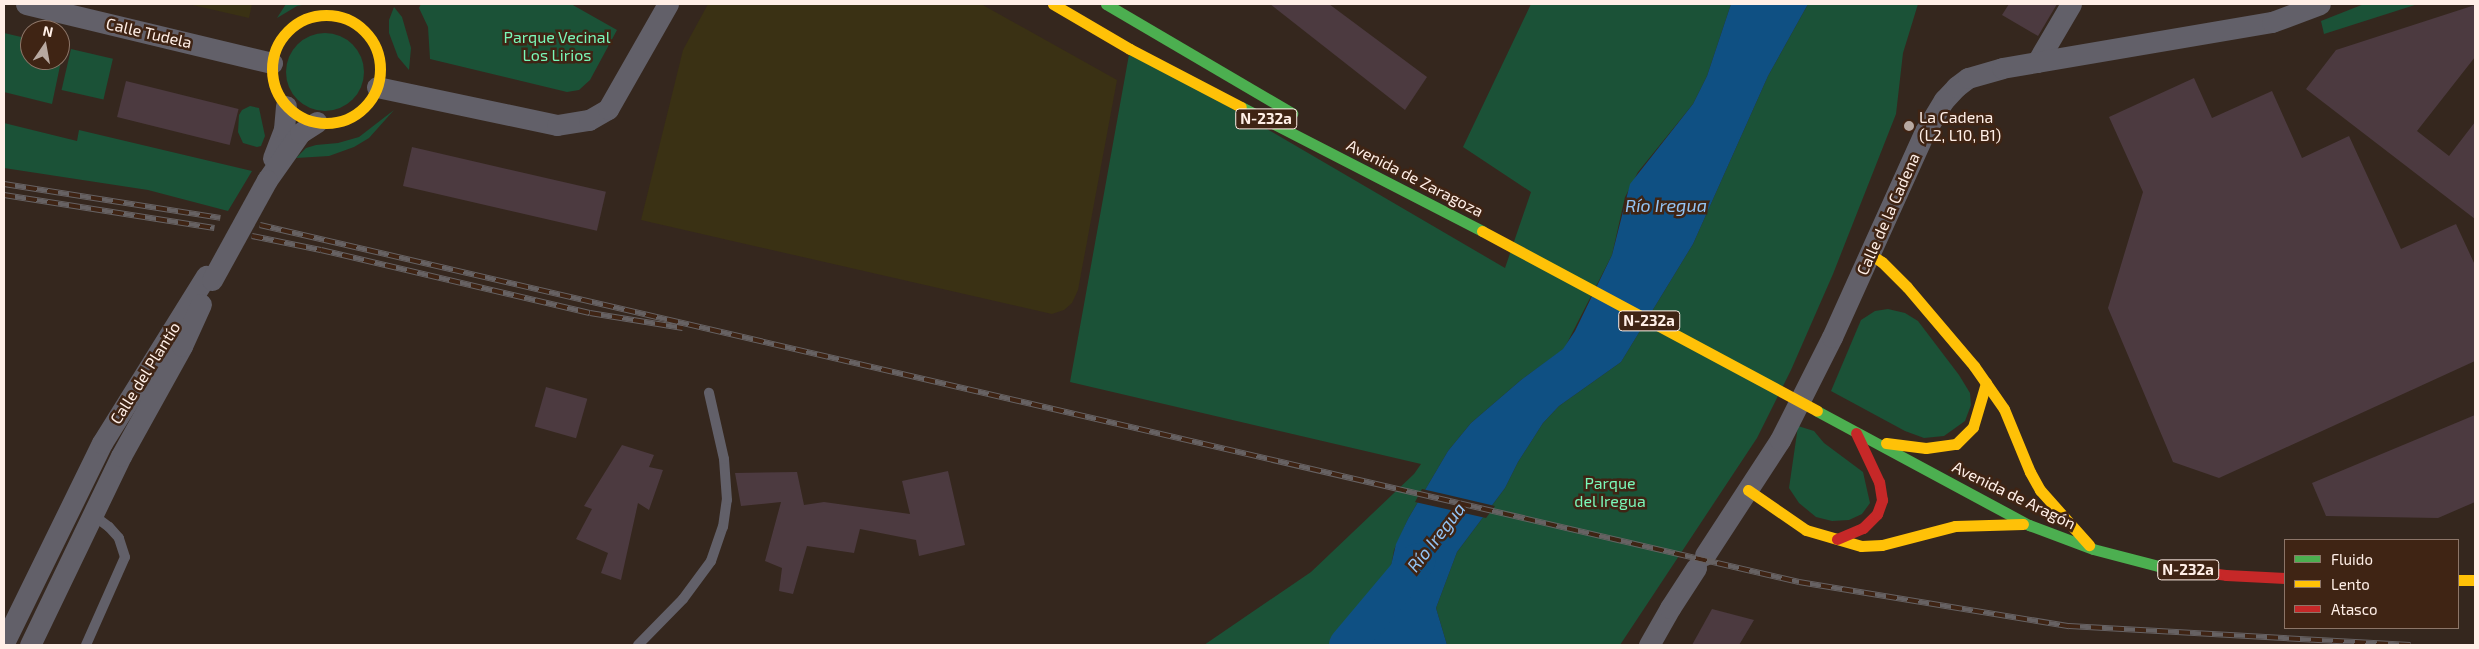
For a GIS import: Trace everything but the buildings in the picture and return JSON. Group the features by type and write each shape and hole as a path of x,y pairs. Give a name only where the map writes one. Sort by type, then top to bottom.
{"main road":[{"path":"334,4 316,15 300,21 286,32 276,46 272,63 272,78 286,106 295,114 317,122 347,119 360,111 370,100 377,87 380,72 379,57 374,43 365,31 361,19 362,11"},
{"name":"Avenida de Zaragoza","path":"1052,4 1130,49 1482,231"},
{"name":"N-232a","path":"1106,4 1299,117"},
{"path":"316,15 342,17 365,31"},
{"name":"Avenida de Zaragoza","path":"1410,181 1482,231"},
{"name":"N-232a","path":"1482,231 1817,411 1856,434"},
{"path":"1870,254 1882,262 1907,288 1962,350 2004,409 2030,472 2040,490 2054,509 2093,549"},
{"path":"1870,441 1926,448 1956,444 1966,437 1973,427 1981,406 1986,383"},
{"path":"1837,539 1863,528 1870,522 1877,514 1882,500 1879,482 1856,434"},
{"name":"Avenida de Aragón","path":"1856,434 2029,524 2093,549 2150,564 2190,571 2284,578"},
{"path":"1748,490 1801,527 1816,534 1853,545 1869,547 1955,526 2029,524"},
{"path":"2459,580 2475,580"}],"street":[{"name":"Calle Tudela","path":"26,4 272,63"},
{"path":"377,87 557,125 589,120 608,109 668,4"},
{"path":"2037,62 2071,4"},
{"name":"Calle de la Cadena","path":"1649,645 1700,561 1780,440 1807,390 1924,133 1944,100 1968,78 1986,72 2272,22 2320,4"},
{"name":"Calle del Plantío","path":"4,642 102,442 209,278 264,179 284,129 286,106"},
{"name":"Calle del Plantío","path":"264,179 300,133 317,122"},
{"name":"Calle del Plantío","path":"30,645 121,456 182,346 209,278"}],"lane":[{"path":"638,645 684,599 711,561 723,527 727,500 724,460 709,393"},
{"path":"86,645 125,557 119,538 109,527 93,515"}],"green space":[{"path":"286,4 307,4 297,6 277,18"},
{"name":"Parque Vecinal Los Lirios","path":"421,4 571,4 617,30 590,80 579,90 567,92 430,59 428,27 419,8"},
{"path":"1531,4 1731,4 1707,76 1693,104 1638,172 1625,197 1612,255 1564,349 1521,380 1471,423 1448,451 1408,519 1394,550 1381,624 1378,630 1365,645 1204,645 1311,572 1414,474 1421,464 1070,382 1130,49 1505,268 1531,192 1463,147"},
{"name":"Parque del Iregua","path":"1808,4 1918,4 1903,53 1896,114 1833,274 1791,370 1757,438 1620,645 1447,645 1436,608 1457,552 1505,488 1518,462 1543,423 1559,406 1621,362 1693,244 1768,76"},
{"path":"2364,4 2418,4 2324,34 2321,21"},
{"path":"394,7 402,17 411,48 409,70 398,57 389,33 389,20"},
{"path":"4,33 20,37 20,70 59,70 52,104 4,92"},
{"path":"325,33 340,36 352,45 361,57 364,72 361,87 352,99 340,108 325,111 310,108 298,99 289,87 286,72 289,57 298,45 310,36"},
{"path":"71,49 113,59 103,100 62,90 66,70 70,70"},
{"path":"250,106 259,108 265,136 261,146 257,147 243,143 238,132 239,115 242,110"},
{"path":"394,110 369,138 354,147 329,156 296,158 306,148 338,143 359,137"},
{"path":"4,123 77,141 79,130 252,171 228,211 148,190 4,168"},
{"path":"1888,309 1905,313 1918,321 1959,375 1970,393 1971,405 1965,421 1944,436 1924,438 1905,431 1831,391 1861,320 1875,311"},
{"path":"1798,426 1814,431 1824,443 1863,472 1870,503 1862,514 1849,520 1832,521 1816,517 1799,503 1789,488"}],"sand":[{"path":"188,4 252,4 249,18"},
{"path":"708,4 981,4 1117,80 1078,290 1072,303 1064,310 1052,314 641,220 683,50"}],"water":[{"name":"Río Iregua","path":"1731,4 1808,4 1768,76 1693,244 1621,362 1559,406 1543,423 1518,462 1505,488 1457,552 1436,608 1447,645 1365,645 1381,624 1386,587 1396,544 1408,519 1448,451 1471,423 1521,380 1563,349 1575,331 1612,255 1630,184 1693,104 1707,76"}],"pier":[{"path":"1422,489 1495,506 1486,518 1415,502"}],"waterway":[{"name":"Río Iregua","path":"1347,645 1417,562"}],"railway":[{"path":"4,184 220,218"},
{"path":"4,195 214,228"},
{"path":"260,225 1799,582 2069,626 2410,645"},
{"path":"252,236 321,250 590,313 683,328"}],"traffic: fast":[{"path":"1106,4 1292,113"},
{"path":"1241,107 1482,231"},
{"path":"1817,411 2029,525 2093,549 2162,567"}],"traffic: slow":[{"path":"1053,4 1130,49 1241,107"},
{"path":"326,15 347,19 364,31 376,48 380,69 376,90 364,107 347,119 326,123 305,119 288,107 276,90 272,69 276,48 288,31 305,19 326,15"},
{"path":"1482,231 1817,411"},
{"path":"1870,254 1882,262 1907,287 1974,366 2004,409 2030,472 2040,490 2089,545"},
{"path":"1886,443 1926,448 1956,444 1973,427 1986,383"},
{"path":"1748,490 1806,530 1861,546 1882,545 1955,526 2023,524"},
{"path":"2459,580 2475,580"}],"traffic: jam":[{"path":"1837,539 1863,528 1877,514 1882,500 1879,482 1856,433"},
{"path":"2162,567 2226,575 2284,578"}],"place":[{"name":"La Cadena (L2, L10, B1)","path":"1909,126"}]}
